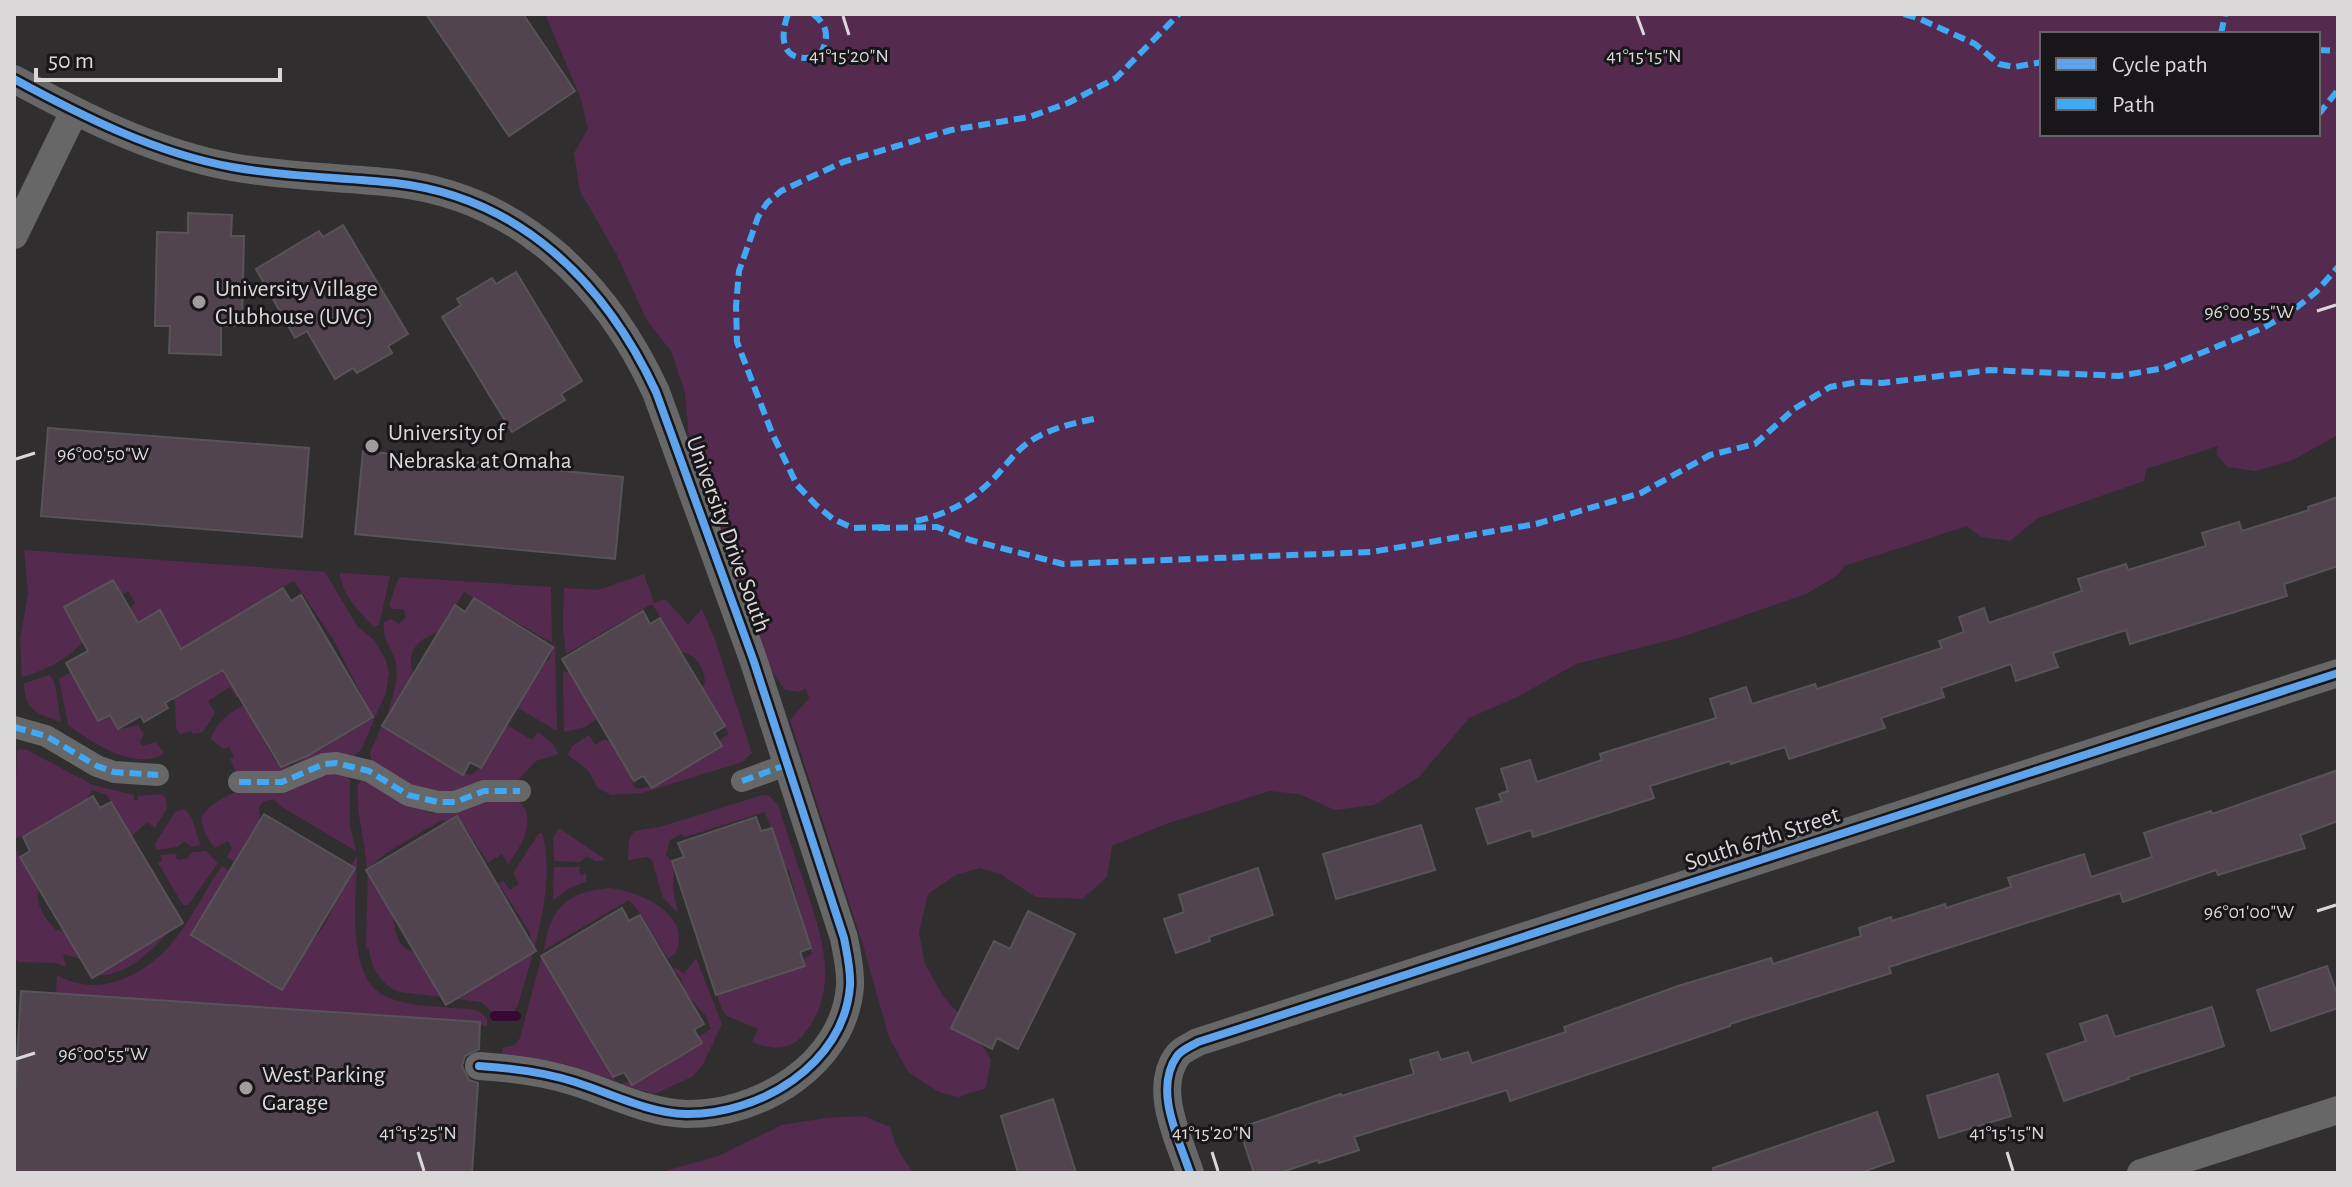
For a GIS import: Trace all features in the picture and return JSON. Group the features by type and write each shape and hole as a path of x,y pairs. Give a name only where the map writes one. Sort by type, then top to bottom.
{"street":[{"name":"University Drive South","path":"14,79 74,112 186,156 231,167 396,183 452,195 501,216 561,257 608,308 641,360 656,392 789,764 833,899 849,964 850,989 833,1038 816,1061 787,1085 747,1104 711,1112 685,1114 648,1107 547,1074 479,1066"},
{"path":"14,235 74,112"},
{"name":"South 67th Street","path":"1190,1173 1167,1100 1167,1081 1178,1053 1198,1042 2338,673"},
{"path":"14,727 46,736 97,766 114,772 158,775"},
{"path":"239,782 282,782 324,764 336,763 369,771 408,795 438,802 455,802 484,791 520,791"},
{"path":"742,781 789,764"},
{"path":"2141,1173 2338,1110"}],"shaded area":[{"path":"545,14 2338,14 2338,435 2291,461 2255,471 2227,467 2217,455 2218,446 2146,469 2144,481 2038,518 2010,541 1981,537 1967,526 1844,566 1838,575 1806,594 1682,637 1576,664 1519,696 1469,718 1419,777 1374,805 1335,810 1299,794 1269,791 1163,825 1112,846 1107,877 1082,899 1036,897 1000,874 980,868 956,875 928,894 919,933 925,964 943,996 972,1029 991,1060 986,1088 958,1097 939,1092 908,1072 889,1037 863,945 790,720 809,698 806,688 799,692 785,690 766,663 743,588 712,535 691,461 685,392 671,351 646,319 618,257 580,191 574,153 588,129 581,99"},
{"path":"24,550 325,572 357,626 374,640 386,660 389,674 386,692 361,750 352,758 290,771 236,772 229,747 224,749 211,739 230,713 248,703 256,716 252,719 276,763 291,766 363,723 371,713 333,639 294,581 284,586 211,650 233,688 238,686 243,695 236,697 230,687 208,701 215,713 203,732 180,734 176,728 175,701 171,699 192,669 160,611 137,623 129,608 135,604 129,591 121,595 90,635 68,655 55,664 22,677 20,639 28,594"},
{"path":"340,573 390,576 379,625 374,627 352,603"},
{"path":"644,574 654,603 665,599 688,624 702,609 752,753 742,762 642,793 611,795 598,788 588,770 568,755 572,746 589,735 595,745 605,739 611,742 631,776 633,786 639,789 651,786 729,734 702,687 705,678 701,668 691,655 680,652 653,605 566,654 564,588 598,590"},
{"path":"399,577 551,587 552,643 464,592 439,632 415,647 411,659 414,674 391,712 388,712 397,673 395,659 385,637 384,622 391,619 399,624 406,617 403,609 392,609 389,605"},
{"path":"555,641 557,731 513,705 522,698 549,660"},
{"path":"71,672 98,721 110,715 121,729 138,725 144,734 140,741 142,746 156,742 164,753 153,758 128,757 101,746 68,725 59,679"},
{"path":"563,672 569,672 593,711 601,716 585,727 564,732"},
{"path":"50,675 55,684 61,722 34,710 25,693 24,683"},
{"path":"511,714 507,725 532,740 538,732 554,745 558,754 536,761 518,780 461,793 421,791 372,764 370,753 383,723 395,728 393,733 462,775 470,775 481,768"},
{"path":"25,749 93,785 134,795 134,800 138,800 138,796 161,794 166,798 167,808 155,828 147,822 131,837 107,795 92,790 87,799 14,839 17,750"},
{"path":"321,772 346,772 350,781 350,826 356,851 273,799 259,807 260,820 239,865 227,857 232,848 228,841 214,848 204,831 201,818 210,807 238,791"},
{"path":"366,777 431,813 496,799 519,803 526,811 526,832 508,864 502,854 488,863 455,818 446,822 442,820 389,851 370,866 377,881 374,884 391,912 399,941 415,952 438,991 531,942 530,933 497,884 503,881 510,890 519,884 515,870 539,833 542,833 546,853 545,897 530,965 513,1013 494,1013 481,1002 400,992 378,975 366,947 367,876 358,784"},
{"path":"762,795 769,796 778,805 818,925 825,963 822,1000 815,1018 798,1040 779,1048 752,1042 758,1029 725,1015 713,987 725,985 728,991 804,966 803,959 812,954 789,871 765,812 685,837 681,834 670,840 666,855 673,866 673,889 678,913 663,898 652,860 647,857 628,860 629,840 634,831 660,827"},
{"path":"184,809 193,821 201,845 192,847 184,842 177,847 156,850 155,844 175,812"},
{"path":"559,828 606,860 595,861 587,856 580,862 554,861 553,838"},
{"path":"14,847 39,888 38,900 44,916 56,930 65,931 81,959 63,954 66,967 56,963 18,962 14,956"},
{"path":"206,851 218,863 188,905 183,905 158,863 162,860 160,855 177,854 179,860 188,858 192,852"},
{"path":"357,856 356,930 362,968 369,982 380,993 397,1001 476,1011 487,1019 487,1026 479,1022 56,993 57,975 91,985 108,983 140,971 155,960 185,926 222,866 234,874 222,883 199,921 313,938 325,924"},
{"path":"554,867 580,867 581,875 586,873 586,882 553,900"},
{"path":"609,888 635,894 670,916 677,927 679,939 676,953 668,959 629,900 544,950 551,923 563,905 582,893"},
{"path":"170,931 146,955 128,967 94,976"},
{"path":"543,951 552,967 549,970 616,1082 565,1064 502,1055 503,1048 515,1045 520,1038"},
{"path":"696,958 722,1024 702,1066 692,1077 654,1094 621,1084 629,1081 632,1085 701,1043 698,1037 711,1029 706,1016 687,994 681,978 673,969 684,974"},
{"path":"864,1116 890,1127 897,1148 913,1173 658,1173 718,1156 782,1125"}],"building":[{"path":"426,14 523,14 575,91 509,136"},
{"name":"University Village Clubhouse (UVC)","path":"188,213 232,215 231,236 244,236 242,326 221,326 221,355 169,353 170,326 155,326 157,232 188,233"},
{"path":"343,225 408,334 388,346 392,353 357,373 353,368 335,379 307,331 295,338 256,269 319,231 323,237"},
{"path":"516,272 582,381 561,394 565,400 512,432 442,317 461,305 457,299 492,278 496,284"},
{"path":"48,428 309,448 302,537 41,516"},
{"path":"363,451 623,477 615,559 355,534"},
{"path":"2338,497 2338,566 2284,584 2287,596 2130,644 2126,630 2053,653 2058,667 2016,681 2011,664 1941,688 1944,697 1881,718 1885,728 1789,759 1785,747 1731,764 1730,761 1650,786 1654,798 1533,837 1531,830 1488,844 1476,809 1502,801 1499,794 1508,791 1501,769 1530,760 1537,782 1602,760 1600,754 1716,718 1710,699 1746,687 1752,704 1815,684 1817,689 1942,648 1939,641 1964,632 1959,617 1984,608 1989,623 2082,591 2078,579 2126,564 2128,570 2206,546 2202,533 2239,522 2242,531 2309,510 2308,507"},
{"path":"113,580 138,623 160,610 181,649 283,588 291,601 301,595 373,717 307,756 281,767 223,670 165,703 168,708 144,722 141,716 118,729 110,715 98,721 66,663 88,651 64,607"},
{"path":"474,598 553,647 481,768 470,762 463,775 382,726 455,605 465,612"},
{"path":"643,611 650,624 660,618 725,726 714,733 722,746 652,788 643,776 634,781 562,659"},
{"path":"2338,770 2338,821 2300,835 2305,848 2218,875 2216,870 2123,902 2120,893 1889,967 1891,973 1730,1024 1510,1101 1507,1090 1354,1137 1359,1150 1319,1163 1318,1160 1279,1173 1254,1173 1239,1128 1341,1094 1414,1074 1410,1060 1438,1052 1441,1060 1468,1052 1472,1063 1566,1032 1564,1027 1678,986 1771,958 1773,964 1861,936 1859,928 1891,917 1892,921 1945,904 1946,908 2011,887 2008,878 2084,854 2091,877 2152,857 2144,833 2211,811 2212,814"},
{"path":"93,796 100,808 111,802 183,923 92,978 20,857 30,851 23,837"},
{"path":"264,814 355,868 282,990 191,935"},
{"path":"457,816 536,951 446,1005 366,870"},
{"path":"756,817 761,831 772,828 811,948 800,952 805,966 716,995 672,861 684,857 678,843"},
{"path":"1421,825 1435,870 1336,899 1323,854"},
{"path":"1258,868 1273,915 1209,937 1210,941 1176,953 1164,919 1184,912 1179,895"},
{"path":"622,908 629,921 640,915 704,1024 694,1030 702,1043 632,1085 624,1072 613,1077 541,956"},
{"path":"1028,911 1075,934 1018,1049 997,1038 992,1049 951,1028 994,941 1010,949"},
{"path":"2327,966 2338,997 2338,1008 2271,1031 2257,990"},
{"name":"West Parking Garage","path":"21,991 480,1022 479,1049 465,1056 462,1066 469,1080 478,1083 472,1173 14,1173"},
{"path":"2212,1007 2224,1046 2064,1101 2047,1054 2086,1041 2080,1024 2107,1015 2115,1037"},
{"path":"1998,1074 2011,1116 1939,1138 1927,1096"},
{"path":"1053,1099 1076,1173 1018,1173 1001,1116"},
{"path":"1877,1112 1894,1161 1860,1173 1714,1173 1713,1168"}],"waterway":[{"path":"495,1016 516,1016"}],"marked path":[{"path":"788,14 784,35 787,50 792,55 808,58 820,55 826,38 825,28 813,14"},
{"path":"884,527 853,528 833,519 816,505 797,485 772,433 737,342 739,271 758,217 767,203 781,191 843,162 951,130 1029,117 1068,103 1116,78 1179,14"},
{"path":"1904,14 1975,44 1999,64 2014,67 2040,62"},
{"path":"2221,32 2225,14"},
{"path":"2320,50 2338,51"},
{"path":"2320,112 2338,90"},
{"path":"878,528 937,527 970,540 1063,564 1371,552 1536,524 1641,493 1710,455 1755,444 1794,409 1830,387 1990,370 2119,376 2164,368 2263,328 2291,312 2316,292 2338,267"},
{"path":"916,521 939,515 968,500 1037,437 1099,418"},
{"path":"14,727 46,736 97,766 114,772 158,775"},
{"path":"239,782 282,782 324,764 336,763 369,771 408,795 438,802 455,802 484,791 520,791"},
{"path":"742,781 789,764"}],"cycle path":[{"path":"14,79 120,132 203,161 273,173 395,183 440,191 481,206 519,226 584,281 611,315 656,392 753,659 844,938 850,980 844,1014 832,1039 815,1061 793,1080 742,1106 714,1112 672,1113 551,1076 479,1066"},
{"path":"1190,1173 1170,1114 1167,1084 1177,1056 1198,1042 2338,673"}],"place":[{"name":"University Village Clubhouse (UVC)","path":"199,302"},
{"name":"University of Nebraska at Omaha","path":"372,446"},
{"name":"West Parking Garage","path":"246,1088"}]}
